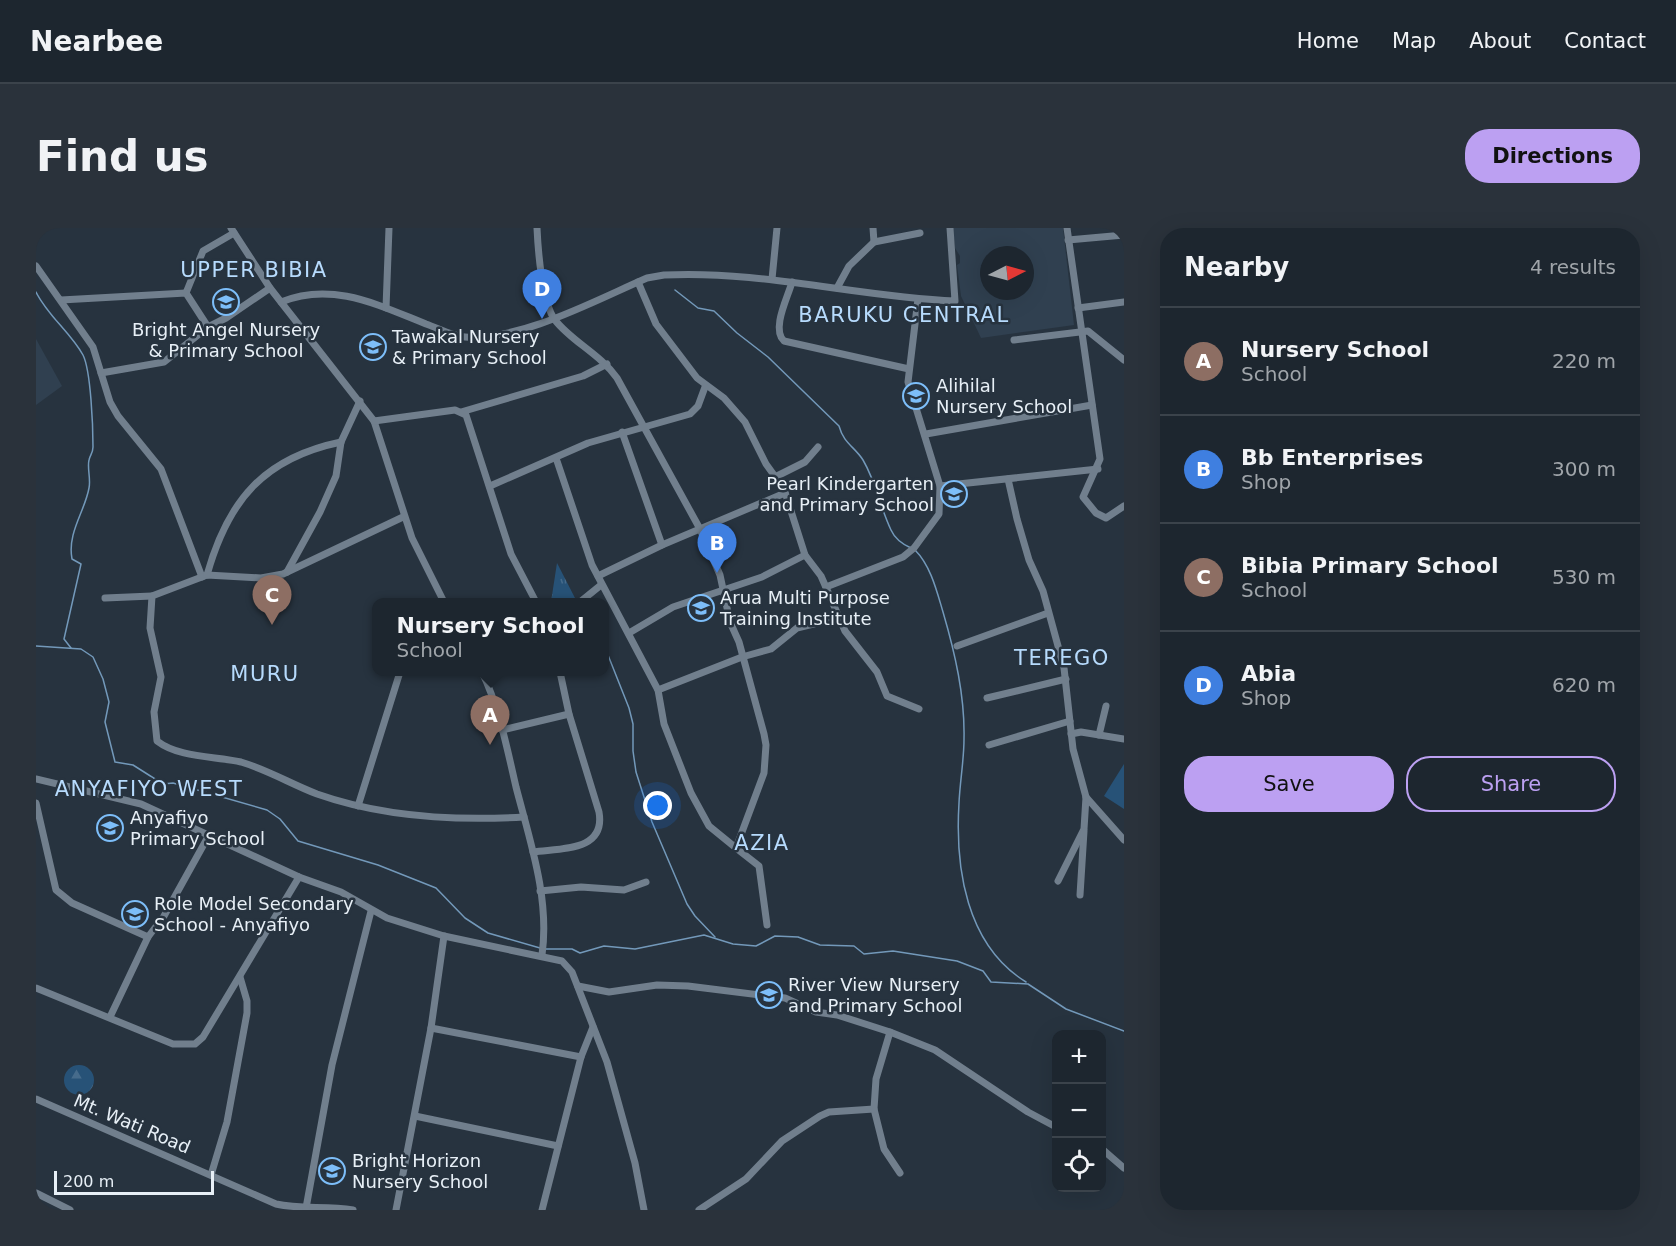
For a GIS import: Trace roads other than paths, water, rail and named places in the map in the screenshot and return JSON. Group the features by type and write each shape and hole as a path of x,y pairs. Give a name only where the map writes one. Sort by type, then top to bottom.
{"street":[{"path":"386,308 389,228"},
{"path":"537,228 540,269 554,320 606,364 646,426 700,529 725,590 730,622 764,734 766,763 736,848"},
{"path":"772,279 777,228"},
{"path":"873,228 874,242"},
{"path":"281,302 305,293 330,292 386,308 466,337 504,332 554,320 638,282 671,274 772,279 918,299 955,301 950,228"},
{"path":"1067,228 1100,451 1098,469 1083,498 1106,518 1124,506"},
{"path":"186,293 203,251 232,230 270,288 374,421 383,444 403,517 442,598"},
{"path":"837,288 849,266 874,242 920,232"},
{"path":"1068,240 1124,235"},
{"path":"36,266 93,347 110,402 118,416 161,469 204,576"},
{"path":"638,282 662,333 705,387 724,398 745,422 766,464 777,476 785,493 805,555 826,587 845,631 877,672 887,696 918,709"},
{"path":"792,282 779,326 779,336 783,341 909,369"},
{"path":"101,373 165,362 208,327 226,318 270,288"},
{"path":"186,293 208,327"},
{"path":"61,300 186,293"},
{"path":"826,587 909,553 939,514 940,486 926,434 909,388 909,369 918,299"},
{"path":"1078,308 1124,302"},
{"path":"1014,340 1081,330 1093,333 1124,360"},
{"path":"374,421 461,412 583,376 606,364"},
{"path":"490,486 622,432 690,414 698,405 705,387"},
{"path":"287,573 320,512 336,476 341,442 360,401"},
{"path":"926,434 1092,405"},
{"path":"461,412 468,419 512,554 534,598"},
{"path":"622,432 662,545"},
{"path":"204,576 230,515 272,468 314,447 341,442"},
{"path":"777,476 808,460 818,447"},
{"path":"556,458 586,552 609,598"},
{"path":"940,486 1098,469"},
{"path":"1008,479 1017,519 1029,560 1043,591 1066,679 1071,734 1086,797 1085,851 1080,876 1080,895"},
{"path":"598,576 662,545 785,493"},
{"path":"105,598 152,596 204,576 271,578 287,573 403,517"},
{"path":"629,633 674,607 762,577 805,555"},
{"path":"586,598 601,585"},
{"path":"152,596 150,628 162,683 154,712 157,741 175,749 250,765 316,794 358,806 398,813 476,819 524,817"},
{"path":"609,599 658,690 664,724 701,814 709,826 759,866 766,925"},
{"path":"957,646 1048,613"},
{"path":"658,690 742,657 771,649 797,628 838,618"},
{"path":"358,806 399,676"},
{"path":"483,676 502,730 533,852 544,918 542,955"},
{"path":"533,852 586,844 594,838 600,827 599,812 569,714 561,676"},
{"path":"987,698 1066,679"},
{"path":"1099,735 1106,706"},
{"path":"502,730 569,714"},
{"path":"989,745 1070,721"},
{"path":"1071,734 1124,739"},
{"path":"36,779 141,804 299,877 341,892 371,911 444,936 554,957 570,967 612,1077 635,1163 644,1210"},
{"path":"1086,797 1124,840"},
{"path":"36,803 56,890 72,903 148,938"},
{"path":"1058,881 1084,829"},
{"path":"110,1017 148,938 164,916 209,835"},
{"path":"36,988 173,1044 195,1044 203,1037 299,877"},
{"path":"540,891 582,887 624,890 646,882"},
{"path":"302,1209 332,1065 371,911"},
{"path":"396,1210 431,1028 444,936"},
{"path":"211,1175 225,1128 247,1013 247,1001 240,976"},
{"path":"578,986 609,992 657,985 688,986 785,998 816,1012 837,1015 890,1032 941,1054 1028,1112 1052,1125"},
{"path":"542,1210 581,1057 593,1027"},
{"path":"431,1028 581,1057"},
{"path":"890,1032 876,1079 874,1109 884,1149 900,1173"},
{"name":"Mt. Wati Road","path":"36,1099 211,1175 278,1207 302,1209 324,1206 353,1210"},
{"path":"699,1210 746,1179 782,1141 820,1116 829,1112 874,1109"},
{"path":"415,1116 558,1146"},
{"path":"1106,1153 1124,1168"},
{"path":"36,1192 70,1210"}],"waterway":[{"path":"675,290 698,308 714,311 737,333 768,357 839,426 846,441 863,460 893,533 899,541 911,548"},
{"path":"36,292 83,355 90,386 93,449 89,458 90,481 72,540 72,559 81,564 64,639 71,648"},
{"path":"915,550 921,556 936,588 961,691 964,739 958,828 959,853 969,903 977,926 990,948 1006,966 1026,982"},
{"path":"36,646 81,649 93,657 103,679 109,702 105,722 115,762 133,765 163,784 173,783 267,810 280,819 298,841 378,865 436,888 465,918 488,933 540,948"},
{"path":"609,658 629,708 633,724 636,772 652,822 687,904 715,937"},
{"path":"544,949 572,949 580,953 604,946 635,949 704,935 733,944 756,946 775,936 798,937 820,945 854,946 864,954 893,951 957,961 983,971 991,982 1028,984 1066,1009 1124,1031"}],"place":[{"name":"Bright Angel Nursery & Primary School","path":"226,302"},
{"name":"Abia","path":"542,319"},
{"name":"Tawakal Nursery & Primary School","path":"373,347"},
{"name":"Alihilal Nursery School","path":"916,396"},
{"name":"Pearl Kindergarten and Primary School","path":"954,494"},
{"name":"Bb Enterprises","path":"717,573"},
{"name":"Arua Multi Purpose Training Institute","path":"701,608"},
{"name":"Bibia Primary School","path":"272,625"},
{"name":"Nursery School","path":"490,745"},
{"name":"Anyafiyo Primary School","path":"110,828"},
{"name":"Role Model Secondary School - Anyafiyo","path":"135,914"},
{"name":"River View Nursery and Primary School","path":"769,995"},
{"name":"Bright Horizon Nursery School","path":"332,1171"}],"district":[{"name":"UPPER BIBIA","path":"254,270"},
{"name":"BARUKU CENTRAL","path":"904,315"},
{"name":"TEREGO","path":"1062,658"},
{"name":"MURU","path":"265,674"},
{"name":"ANYAFIYO WEST","path":"149,789"},
{"name":"AZIA","path":"762,843"}]}
